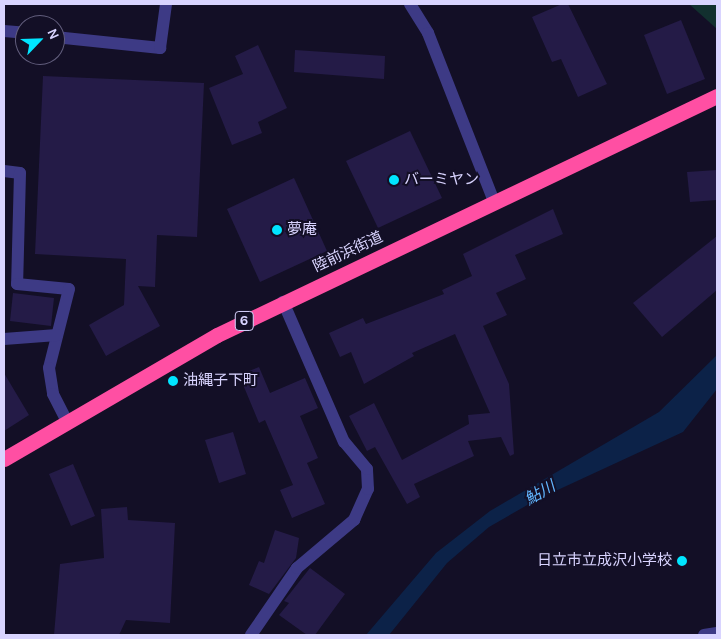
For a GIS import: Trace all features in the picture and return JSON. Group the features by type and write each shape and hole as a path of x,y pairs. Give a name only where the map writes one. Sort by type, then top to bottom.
{"highway":[{"name":"陸前浜街道","path":"4,459 66,420 283,302 717,96"}],"street":[{"path":"65,38 160,48 166,4"},
{"path":"410,4 428,33 494,201"},
{"path":"4,171 20,173 17,284 69,289 49,368 52,394 66,420"},
{"path":"251,635 297,568 354,520 368,489 367,469 340,435 283,302"},
{"path":"4,339 57,335"},
{"path":"704,635 717,633"}],"green space":[{"path":"689,4 717,4 717,29"}],"water":[{"name":"鮎川","path":"717,355 717,389 683,432 536,500 489,527 447,563 389,635 366,635 436,553 490,511 659,412"}],"building":[{"path":"562,4 568,4 607,84 578,97 561,59 552,62 532,17"},
{"path":"681,20 705,79 667,94 644,35"},
{"path":"258,45 287,108 258,122 262,133 232,145 209,88 243,74 235,56"},
{"path":"295,50 385,56 384,79 294,72"},
{"path":"43,76 204,83 197,237 157,235 155,287 138,286 160,326 106,356 89,325 124,305 126,259 35,254"},
{"name":"バーミヤン","path":"410,131 442,198 378,228 346,161"},
{"path":"717,170 717,200 690,202 687,172"},
{"name":"夢庵","path":"294,178 327,251 260,282 227,209"},
{"path":"553,209 563,234 515,255 526,279 496,293 507,315 483,326 509,384 514,454 510,456 501,437 468,441 474,456 414,484 420,497 407,504 375,447 367,451 349,416 374,403 402,460 469,424 468,415 490,413 455,334 412,353 414,356 364,384 351,352 340,357 329,333 363,318 366,324 444,294 442,290 472,276 463,254"},
{"path":"717,236 717,290 662,337 633,303"},
{"path":"13,293 54,298 51,326 10,321"},
{"path":"259,367 270,393 305,378 318,408 300,416 318,458 307,463 325,504 292,518 280,490 293,485 265,420 259,423 239,375"},
{"path":"4,373 29,415 4,431"},
{"path":"233,432 246,474 219,483 205,440"},
{"path":"73,464 95,516 71,526 49,474"},
{"path":"127,507 128,520 175,523 170,623 126,620 119,635 54,635 60,564 104,558 101,509"},
{"path":"275,530 299,538 296,558 269,594 249,585 259,561 264,563"},
{"path":"310,568 345,594 315,635 307,635 279,615 289,603 284,601"}],"place":[{"name":"バーミヤン","path":"394,180"},
{"name":"夢庵","path":"277,230"},
{"name":"油縄子下町","path":"173,381"},
{"name":"日立市立成沢小学校","path":"682,561"}]}
